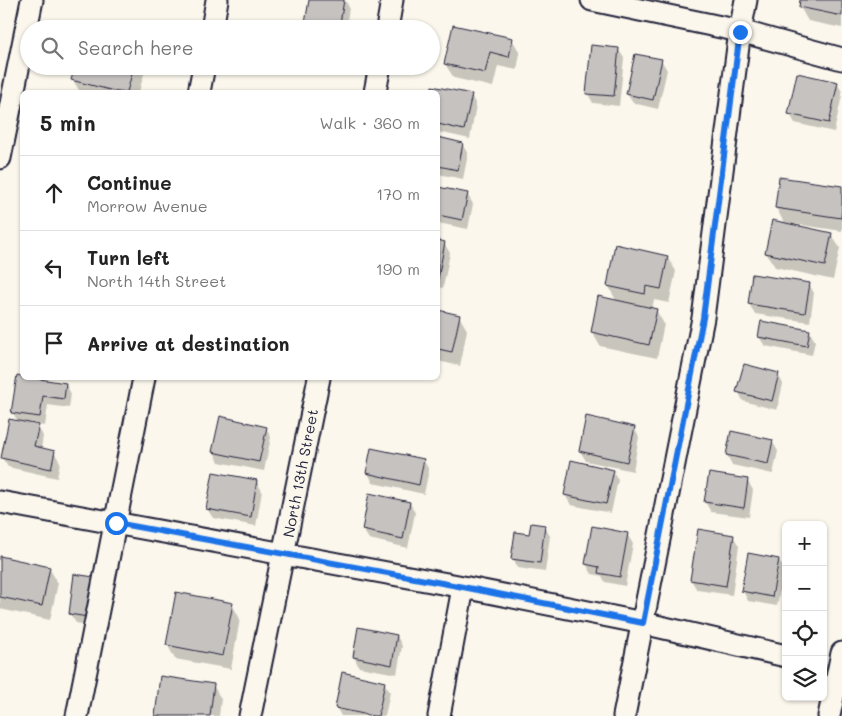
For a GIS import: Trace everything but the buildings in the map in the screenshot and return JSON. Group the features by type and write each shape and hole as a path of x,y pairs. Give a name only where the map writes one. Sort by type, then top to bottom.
{"street":[{"path":"28,20 32,0"},
{"path":"214,20 217,0"},
{"path":"389,20 392,0"},
{"path":"592,0 740,32 842,59"},
{"path":"624,716 703,318 740,32 746,0"},
{"path":"0,158 20,59"},
{"path":"199,90 202,75"},
{"path":"375,90 378,75"},
{"path":"78,716 144,380"},
{"name":"North 13th Street","path":"250,716 319,380"},
{"path":"0,502 643,623 782,655"},
{"path":"439,716 463,588"},
{"path":"829,716 837,664"}],"route":[{"path":"116,523 458,586 643,623 703,318 740,32"}]}
